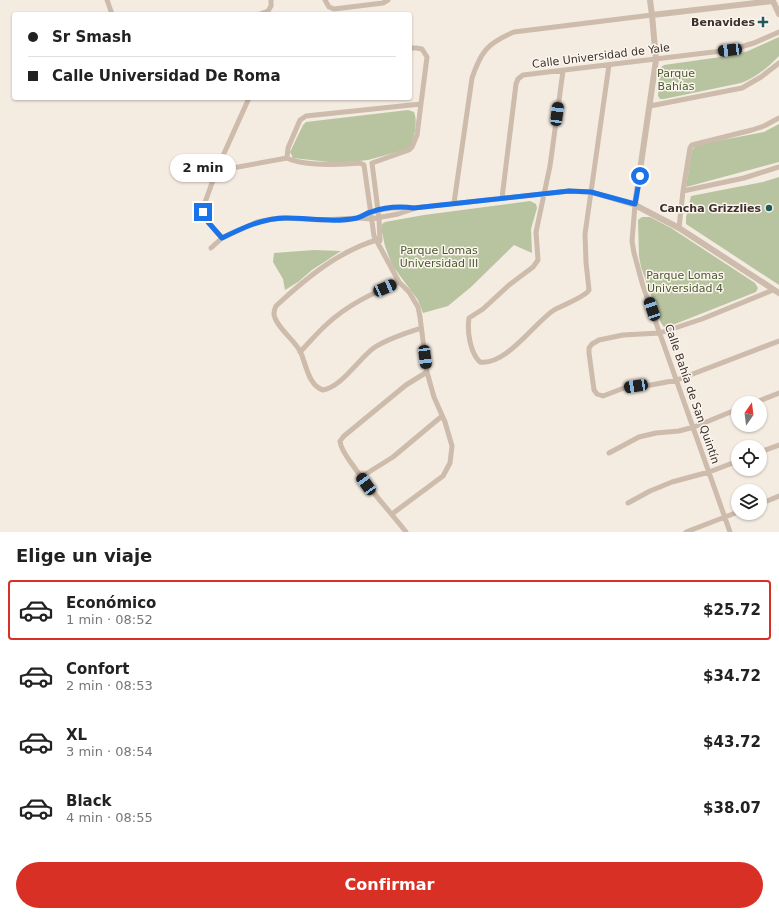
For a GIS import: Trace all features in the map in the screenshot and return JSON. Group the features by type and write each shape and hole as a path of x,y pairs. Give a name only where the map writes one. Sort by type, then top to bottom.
{"street":[{"path":"108,0 111,12"},
{"path":"266,12 270,8 271,0"},
{"path":"325,0 328,7 334,9 383,3 388,0"},
{"name":"Calle Bahía de San Quintín","path":"650,0 656,60 635,204 633,225 634,253 643,286 730,532"},
{"path":"454,203 472,78 478,61 484,51 500,38 514,32 775,0 779,14"},
{"name":"Calle Universidad de Yale","path":"502,198 516,84 518,79 523,75 730,50 754,43 779,32"},
{"path":"378,241 379,218 372,166 373,162 400,154 412,147 417,135 427,57 422,49 412,48"},
{"path":"650,106 742,88 761,78 779,63"},
{"path":"562,71 550,166 536,232 538,257 536,264 509,285 483,309 469,318 469,330 474,355 480,362 485,363 493,361 518,344 552,312 588,292 589,286 585,234 609,65"},
{"path":"222,238 204,216 203,208 217,169 247,100"},
{"path":"287,158 288,148 300,120 304,117 421,104"},
{"path":"680,228 683,191 690,148 693,144 752,130 764,126 779,118"},
{"path":"217,169 238,167 287,158 294,161 324,164 364,165 371,219 378,241 399,282 409,292 418,307 427,372 434,397 449,433 452,446 452,456 447,470 436,482 392,514"},
{"path":"683,191 744,178 779,167"},
{"path":"358,218 370,212 399,207 414,208 569,191 591,192 635,204 680,228 776,291"},
{"path":"211,248 222,238 257,222 272,219 371,219 407,212 414,208"},
{"path":"378,241 360,246 324,267 295,288 276,306 274,315 300,352 314,385 319,389 327,389 340,380 366,354 376,347 421,328"},
{"path":"300,352 325,325 340,313 363,299 399,282"},
{"path":"776,291 660,333 623,335 599,340 592,344 589,348 594,390 600,395 606,395 624,388 677,380 779,341"},
{"path":"406,532 361,477 341,446 341,440 402,388 427,372"},
{"path":"767,398 779,393"},
{"path":"609,453 646,434 679,431 694,427 731,412"},
{"path":"361,477 402,450 442,416"},
{"path":"767,449 779,445"},
{"path":"628,503 650,491 672,482 709,472 731,464"},
{"path":"767,501 779,496"},
{"path":"686,532 731,514"}],"green space":[{"name":"Parque Bahías","path":"779,37 779,56 762,72 747,81 664,99 660,99 658,96 660,68 664,65 735,55 748,51"},
{"path":"408,110 414,112 416,120 412,145 408,149 368,160 349,162 329,162 293,158 290,152 303,125 306,122"},
{"path":"779,124 779,162 686,187 692,150 696,145 764,132"},
{"path":"779,177 779,285 686,224 686,217 691,196 763,182"},
{"name":"Parque Lomas Universidad III","path":"530,201 536,204 537,208 531,229 532,253 514,245 471,287 448,306 423,313 418,300 392,265 385,246 382,224 385,222 424,215"},
{"name":"Parque Lomas Universidad 4","path":"642,217 650,217 671,228 755,283 758,288 756,292 664,327 661,323 641,267 639,256 638,220"},
{"path":"314,250 341,251 285,290 283,279 273,262 274,253"}],"place":[{"name":"Benavides","path":"763,22"},
{"name":"Cancha Grizzlies","path":"769,208"}],"route":[{"path":"203,212 208,222 222,238 257,222 272,219 340,220 358,218 370,212 396,207 414,208 569,191 591,192 635,204 640,176"}]}
